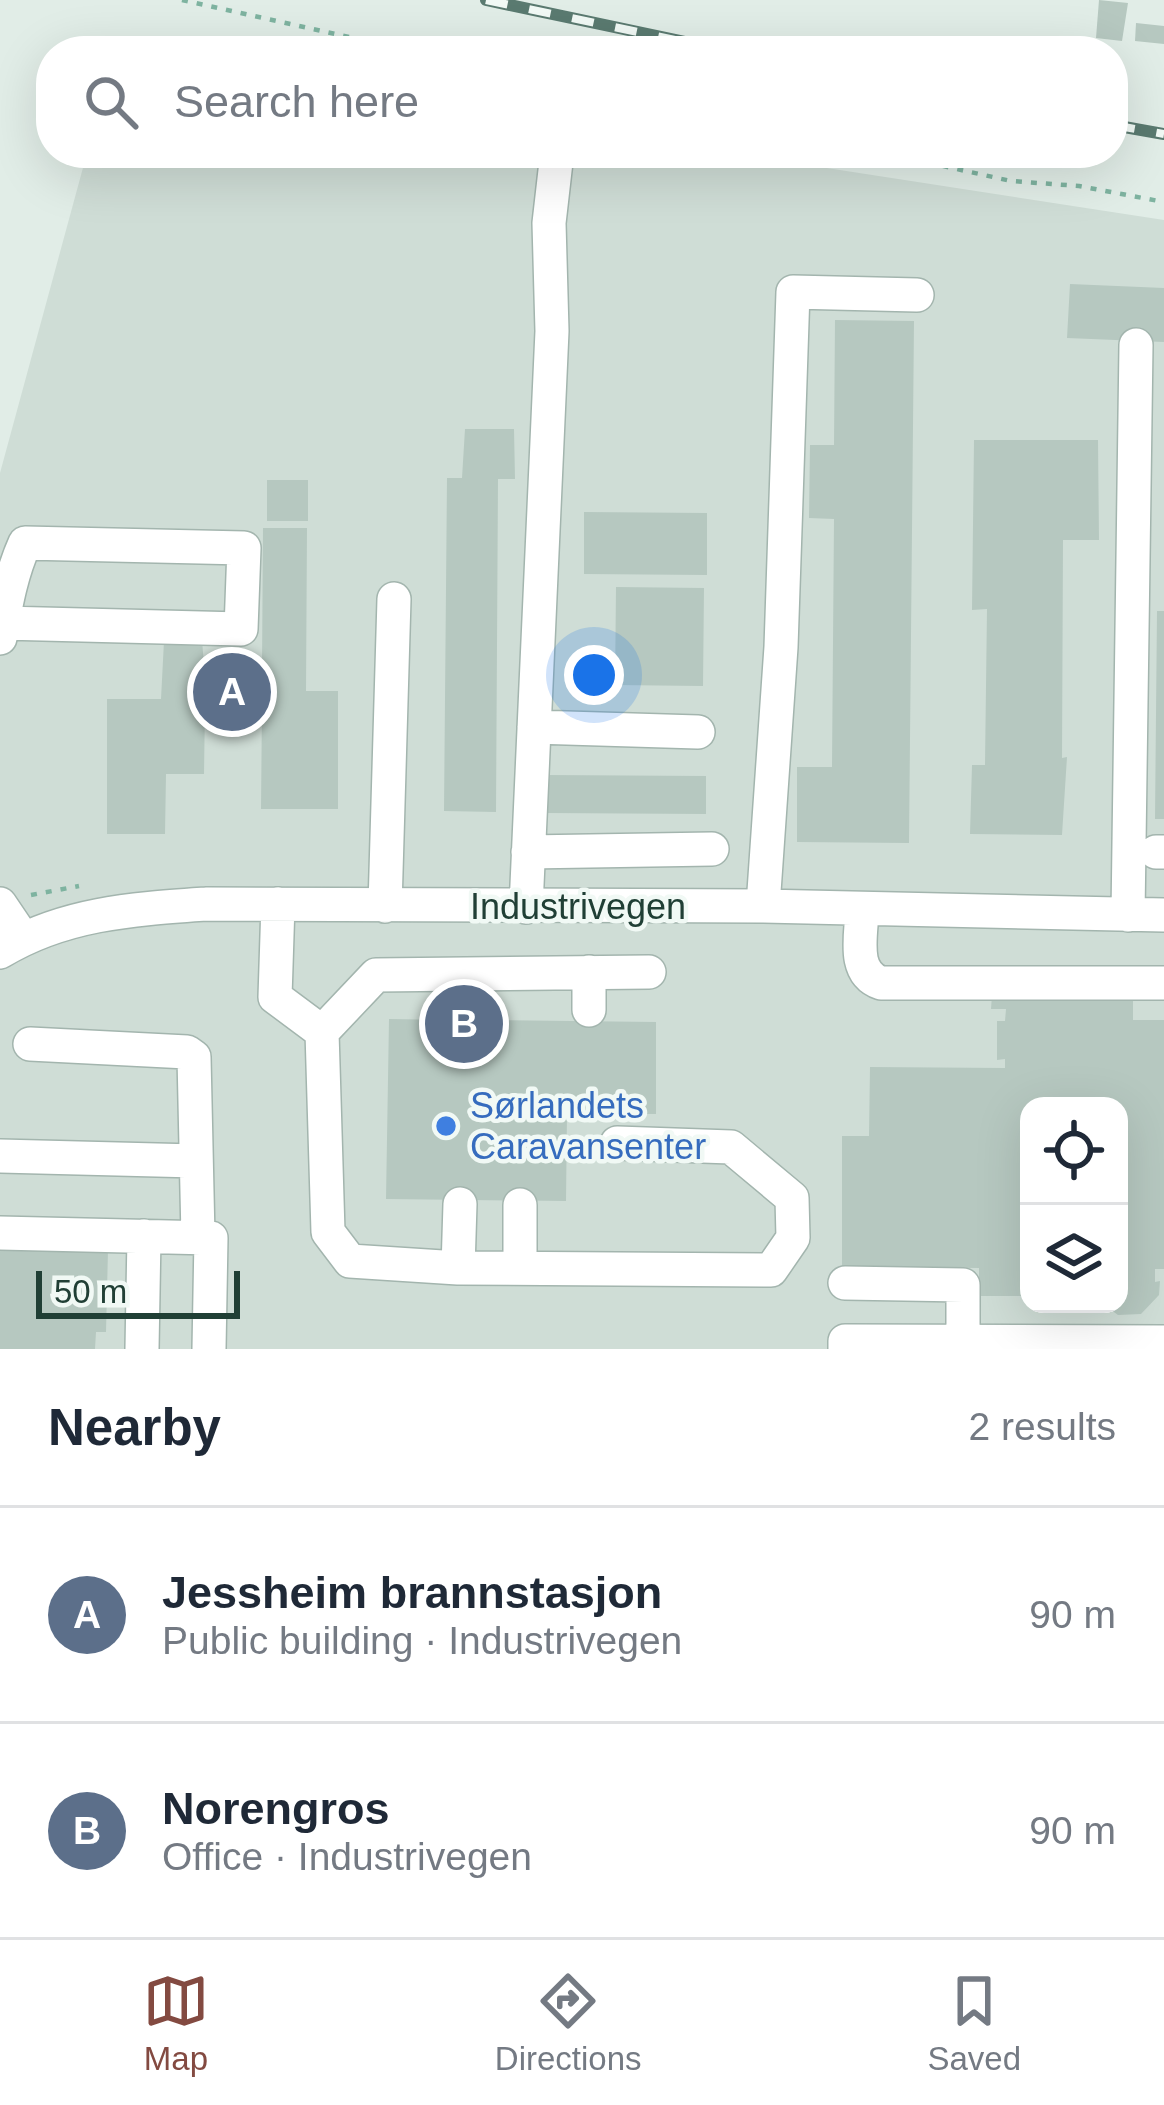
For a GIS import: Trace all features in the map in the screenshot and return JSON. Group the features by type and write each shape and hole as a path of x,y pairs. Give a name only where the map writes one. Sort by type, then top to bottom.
{"street":[{"path":"526,907 552,331 549,223 554,168"},
{"path":"763,906 781,647 793,292 917,295"},
{"path":"1128,915 1136,345"},
{"path":"26,543 244,548 241,629 1,630 11,575 26,543"},
{"path":"385,906 394,599"},
{"path":"534,727 698,732"},
{"path":"528,852 712,849"},
{"path":"0,904 11,945"},
{"path":"278,904 275,998 322,1031"},
{"name":"Industrivegen","path":"11,945 76,919 129,909 278,904 763,906 1164,915"},
{"path":"862,911 862,969 869,979 881,983 1164,983"},
{"path":"589,972 590,1010"},
{"path":"617,1143 731,1147 792,1198 793,1238 771,1270 458,1268 350,1261 328,1232 322,1031 376,975 649,972"},
{"path":"30,1044 187,1052 194,1058 198,1237"},
{"path":"0,1156 196,1161"},
{"path":"458,1268 460,1204"},
{"path":"520,1205 520,1268"},
{"path":"0,1233 212,1238 208,1349"},
{"path":"142,1349 144,1236"},
{"path":"845,1283 963,1285 963,1345"},
{"path":"845,1349 845,1341 963,1345 1164,1342"}],"path":[{"path":"182,0 344,36"},
{"path":"952,168 1164,202"}],"shaded area":[{"path":"83,168 827,168 1164,220 1164,1349 0,1349 0,473"}],"building":[{"path":"1099,0 1128,3 1123,36 1096,36"},
{"path":"1136,23 1164,26 1164,44 1135,41"},
{"path":"1070,284 1164,288 1164,342 1067,338"},
{"path":"835,320 914,321 909,843 797,842 797,767 832,767 834,519 809,518 810,445 834,445"},
{"path":"465,429 514,429 515,479 498,479 496,812 444,811 447,478 462,478"},
{"path":"974,440 1098,440 1099,540 1063,540 1062,758 1067,757 1062,835 970,834 972,765 985,765 987,609 972,610"},
{"path":"267,480 308,480 308,521 267,521"},
{"path":"584,512 707,513 707,575 584,574"},
{"path":"263,528 307,528 306,691 338,691 338,809 261,809 262,706 205,705 204,774 166,774 165,834 107,834 107,699 161,699 164,641 202,641 205,675 251,675 251,668 262,668"},
{"path":"616,587 704,588 703,686 615,685"},
{"path":"1157,611 1164,611 1164,819 1155,819"},
{"path":"546,775 706,776 706,814 546,813"},
{"path":"992,995 1133,995 1133,1020 1164,1020 1164,1269 1155,1269 1159,1295 1141,1314 1115,1313 1128,1313 1128,1097 1020,1097 1020,1296 979,1296 979,1268 842,1267 842,1136 869,1136 870,1067 1005,1068 1005,1059 997,1060 997,1021 1005,1021 1006,1009 991,1009"},
{"path":"450,1009 475,1010 474,1020 656,1022 656,1114 567,1113 566,1201 386,1199 389,1019 450,1020"},
{"path":"0,1248 108,1250 106,1332 96,1332 95,1349 0,1349"}],"railway":[{"path":"486,0 657,36"},
{"path":"1128,128 1164,134"}],"place":[{"name":"Jessheim brannstasjon","path":"232,692"},
{"name":"Norengros","path":"464,1024"},
{"name":"Sørlandets Caravansenter","path":"446,1126"}]}
